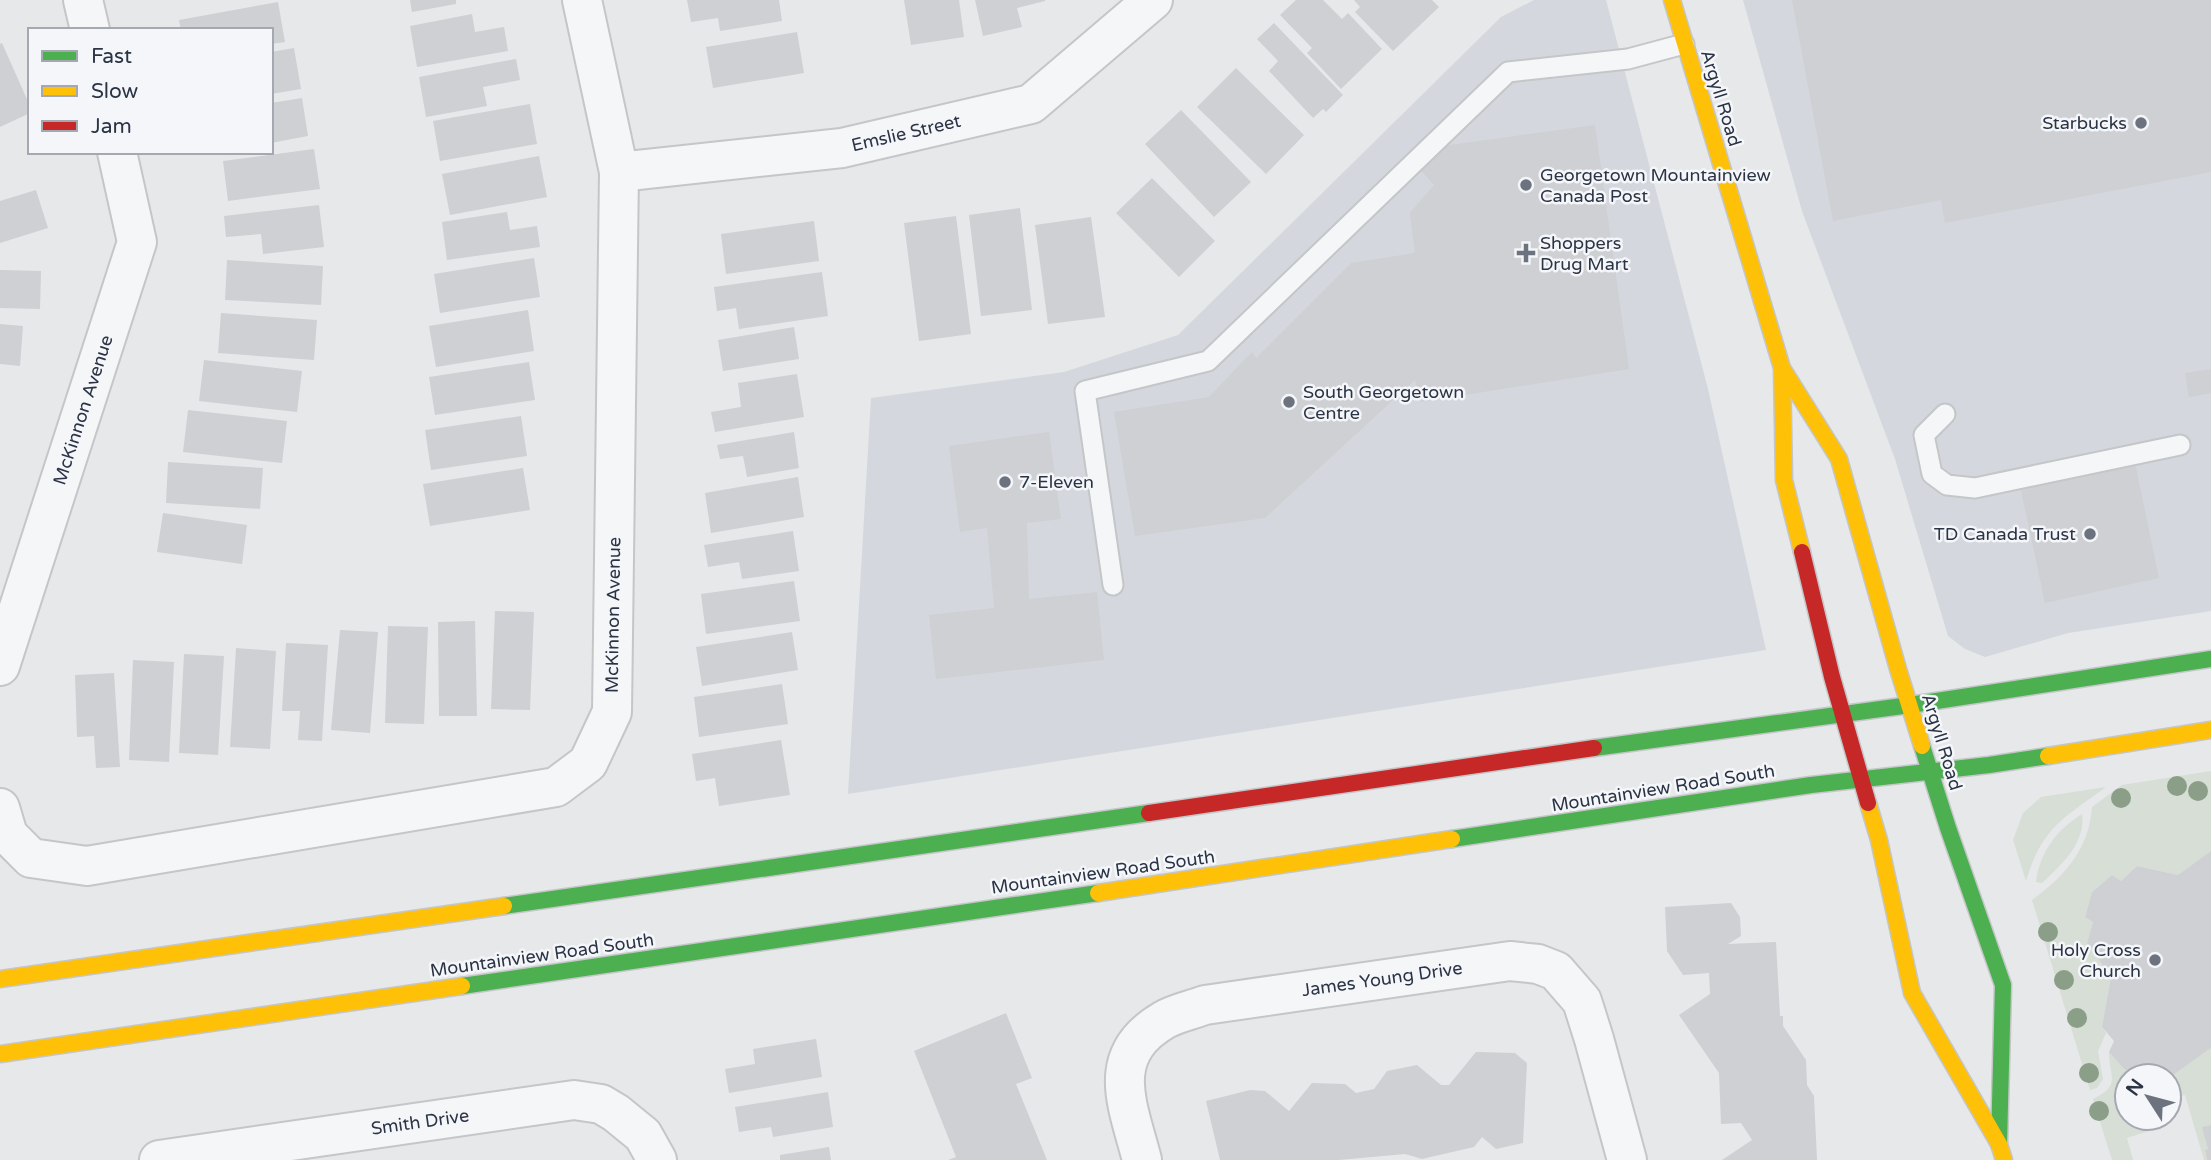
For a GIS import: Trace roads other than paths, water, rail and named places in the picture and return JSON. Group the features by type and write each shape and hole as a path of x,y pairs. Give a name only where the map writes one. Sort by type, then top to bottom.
{"main road":[{"name":"Argyll Road","path":"1672,0 1782,368 1839,459 1910,705 2003,985 2002,1152"},
{"name":"Argyll Road","path":"1782,368 1784,480 1843,713 1879,840 1912,993 2002,1152"},
{"path":"0,979 1910,705 2211,659"},
{"name":"Mountainview Road South","path":"0,1054 1811,785 1989,765 2211,730"}],"street":[{"path":"83,0 90,28"},
{"name":"McKinnon Avenue","path":"0,808 8,835 31,859 87,866 556,787 588,762 612,712 619,172 582,0"},
{"name":"Emslie Street","path":"619,172 842,148 1031,104 1153,0"},
{"name":"McKinnon Avenue","path":"0,666 137,242 117,154"},
{"name":"James Young Drive","path":"1142,1160 1124,1089 1127,1063 1135,1043 1165,1019 1205,1005 1510,961 1538,964 1556,971 1582,1002 1627,1160"},
{"name":"Smith Drive","path":"159,1160 574,1100 601,1104 616,1113 643,1135 657,1160"}],"lane":[{"path":"1113,584 1086,391 1208,361 1508,72 1628,59 1684,44"},
{"path":"1945,414 1924,435 1932,474 1947,485 1975,488 2180,445"}],"place":[{"name":"Starbucks","path":"2141,123"},
{"name":"Georgetown Mountainview Canada Post","path":"1526,185"},
{"name":"Shoppers Drug Mart","path":"1526,253"},
{"name":"South Georgetown Centre","path":"1289,402"},
{"name":"7-Eleven","path":"1005,482"},
{"name":"TD Canada Trust","path":"2090,534"},
{"name":"Holy Cross Church","path":"2155,960"}]}
